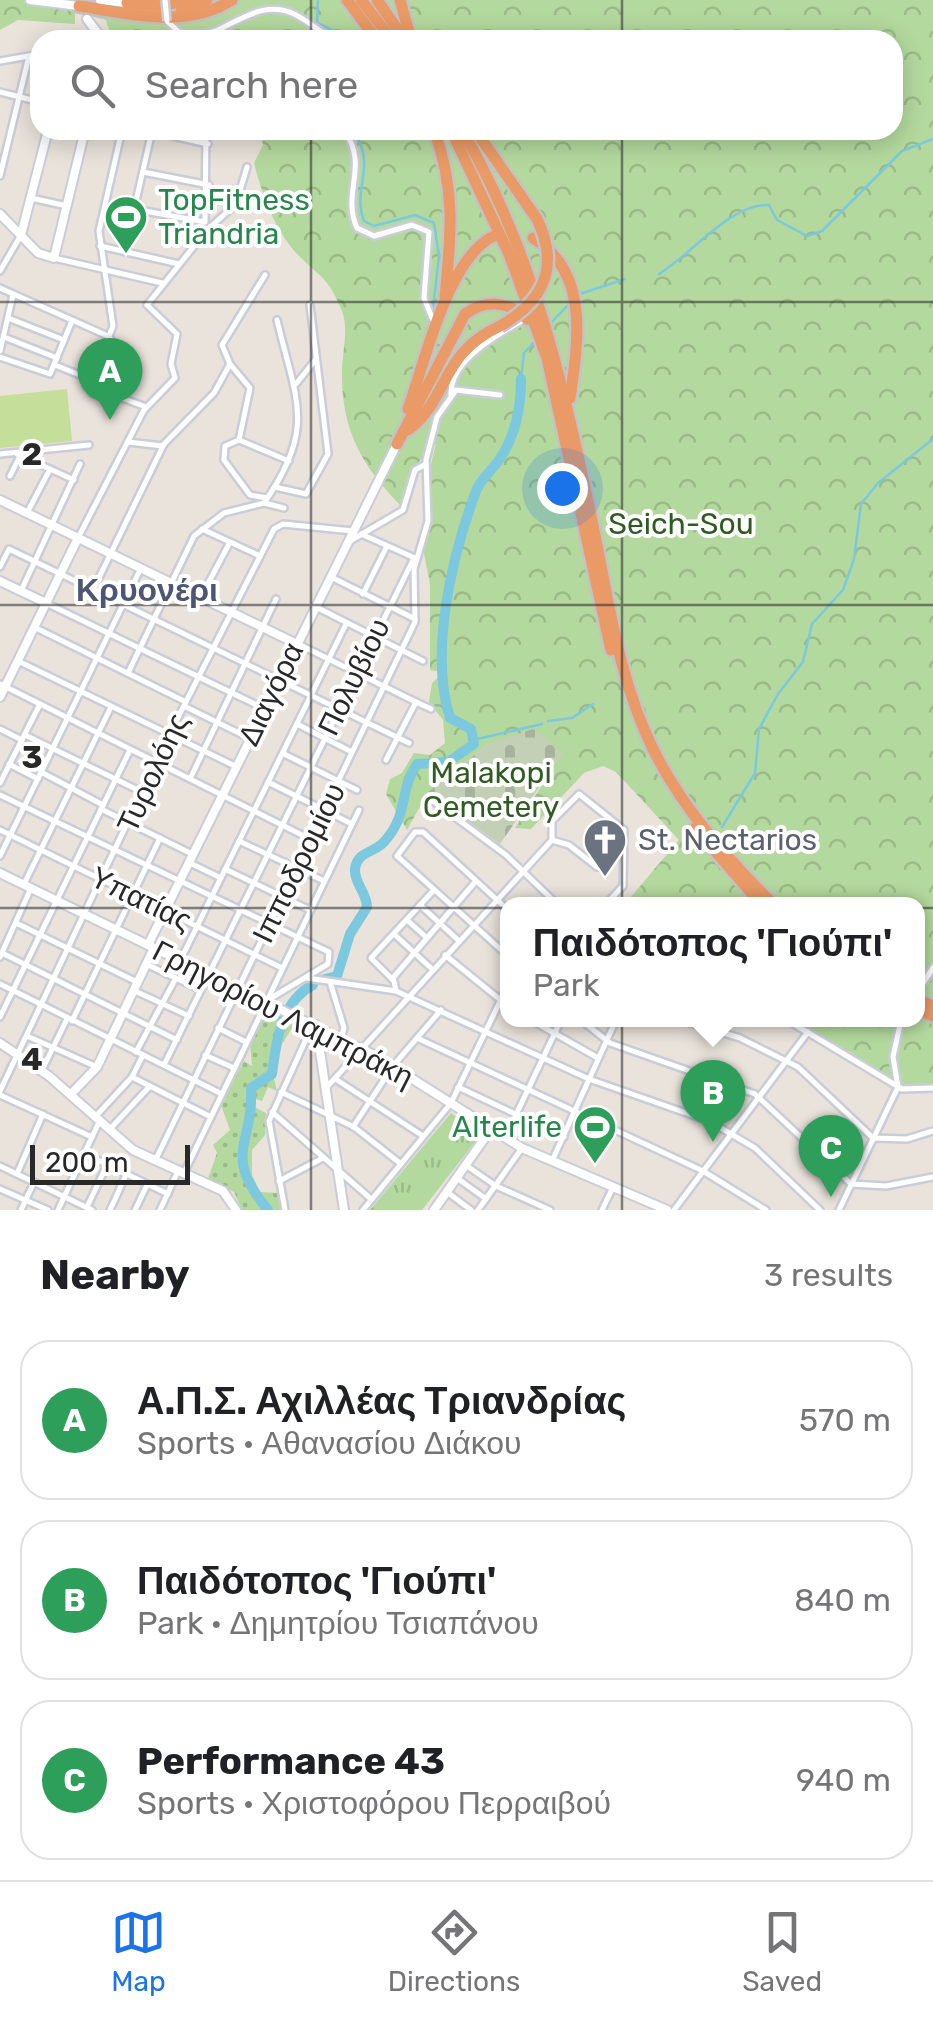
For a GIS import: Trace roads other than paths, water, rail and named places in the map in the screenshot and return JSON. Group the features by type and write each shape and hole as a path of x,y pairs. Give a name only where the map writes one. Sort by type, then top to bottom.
{"highway":[{"path":"130,8 165,0"},
{"path":"130,8 188,0"},
{"path":"79,6 174,12 206,0"},
{"path":"130,8 184,16 232,0"},
{"path":"347,0 370,30"},
{"path":"361,0 384,30"},
{"path":"377,0 400,30"},
{"path":"400,0 406,30"},
{"path":"438,140 445,160 453,218 444,306"},
{"path":"453,140 534,320 568,407 618,648 646,734 695,817 767,897"},
{"path":"467,140 507,221 534,320"},
{"path":"404,431 428,407 460,351 530,306 545,283 548,255 537,220 482,140"},
{"path":"396,444 444,306 469,256 496,235"},
{"path":"533,238 556,258 574,291 576,356 568,407"},
{"path":"396,444 466,314 483,305 497,304 534,320"},
{"path":"543,341 604,622 636,730 691,822 754,897"}],"street":[{"path":"30,0 79,6"},
{"path":"100,0 130,8"},
{"path":"165,0 167,21 177,30"},
{"path":"220,30 237,17 274,10 293,13 318,30"},
{"path":"87,19 95,30"},
{"path":"0,61 29,56 0,176"},
{"path":"0,92 30,100"},
{"path":"0,270 21,235 46,140"},
{"path":"54,258 83,140"},
{"path":"109,336 113,326 99,246 101,216 120,140"},
{"path":"125,249 147,140"},
{"path":"190,140 208,144"},
{"path":"134,209 203,224 208,214 207,140"},
{"path":"349,140 358,160 353,191 357,228 374,236 412,225 428,232 424,298 429,319 437,326"},
{"path":"0,697 2,686 146,407 174,379 170,364 177,334 148,305 162,283 234,208 246,168"},
{"path":"143,172 208,186"},
{"path":"31,198 67,206"},
{"path":"2,215 18,220 28,213"},
{"path":"2,215 38,253 162,283"},
{"path":"99,246 179,264"},
{"path":"238,440 250,390 230,364 223,344 265,275"},
{"path":"0,288 109,336 131,367 117,396 146,407"},
{"path":"13,296 0,354 49,374 72,321"},
{"path":"275,487 306,494 327,458 310,305"},
{"path":"8,318 64,340"},
{"path":"128,673 202,529 224,512 266,500 299,438 296,384 277,320"},
{"path":"357,533 416,559 427,524 426,464 436,420 451,394 453,376 477,352 534,320"},
{"path":"4,337 85,377 92,392"},
{"path":"296,384 317,358"},
{"path":"93,590 163,446 212,395 230,364"},
{"path":"451,394 462,389 500,395"},
{"path":"284,508 250,495 224,460 225,446 238,440 289,461"},
{"path":"128,442 163,446"},
{"name":"Διαγόρα","path":"71,1094 97,1068 146,964 178,882 295,643 348,542 357,533 396,444"},
{"path":"0,454 89,445"},
{"path":"17,454 74,480"},
{"path":"10,476 17,454"},
{"path":"21,591 80,464"},
{"path":"357,533 402,512 415,470 426,464"},
{"path":"27,514 50,470"},
{"path":"0,500 430,710"},
{"name":"Τυρολόης","path":"0,1093 169,735 259,555 279,525 357,533"},
{"path":"202,529 259,555"},
{"path":"201,597 230,542"},
{"path":"363,594 387,546"},
{"path":"0,567 9,549 408,742"},
{"name":"Πολυβίου","path":"164,1066 373,637 416,559"},
{"name":"Ιπποδρομίου","path":"156,1161 402,652 415,619 416,559"},
{"path":"0,856 141,568"},
{"path":"331,577 415,619"},
{"path":"0,581 263,708"},
{"path":"190,779 276,600"},
{"path":"316,607 423,661"},
{"path":"180,961 346,624"},
{"path":"34,627 249,738"},
{"path":"18,660 235,766"},
{"path":"2,686 310,838"},
{"path":"386,760 416,702"},
{"path":"0,782 40,704"},
{"path":"112,708 41,850 1,955 177,1040"},
{"path":"296,724 352,752"},
{"path":"0,729 53,748 144,793"},
{"path":"0,1017 130,749"},
{"path":"282,753 357,790"},
{"path":"10,764 72,788 160,838 220,878"},
{"path":"268,782 352,824"},
{"path":"326,1088 520,870 552,840 552,821 579,794 624,830 623,886 613,897"},
{"path":"0,795 330,955 328,964 266,1001"},
{"path":"429,798 549,897"},
{"path":"160,1210 212,1117 359,810"},
{"name":"Υπατίας","path":"0,830 282,968"},
{"path":"500,903 424,832 415,832 397,856 500,949"},
{"path":"42,1070 85,994 160,838"},
{"path":"239,840 324,881"},
{"path":"552,840 569,845 596,868"},
{"path":"225,869 310,910"},
{"name":"Γρηγορίου Λαμπράκη","path":"0,873 363,1049 522,1148 666,1210"},
{"path":"392,978 476,881"},
{"path":"396,991 392,978 371,958 434,890"},
{"path":"420,905 458,940"},
{"path":"407,920 427,938"},
{"path":"16,922 100,964 188,1016"},
{"path":"394,934 432,970"},
{"path":"362,1210 451,1103 500,1001 445,955"},
{"path":"146,964 201,990"},
{"path":"58,1210 98,1118 132,1077 150,1026 176,978"},
{"path":"307,978 396,991 589,1079 709,1121 761,1153 820,1210"},
{"path":"0,984 222,1094"},
{"path":"331,984 344,1027 341,1038"},
{"path":"353,1127 392,1066 441,1010"},
{"path":"314,1025 344,1210"},
{"path":"285,1210 269,1125 314,1025"},
{"path":"544,1027 598,1058"},
{"path":"505,1138 557,1027"},
{"path":"589,1027 606,1041 734,1084 761,1098 798,1130 826,1165 852,1184 886,1186 933,1177"},
{"path":"552,1161 613,1027"},
{"path":"705,1027 788,1061 816,1081 858,1128 873,1138 899,1140 933,1131"},
{"path":"799,1027 898,1087 910,1091 933,1088"},
{"path":"838,1210 898,1087 893,1057 899,1027"},
{"path":"218,1028 246,1042"},
{"path":"674,1210 808,1032"},
{"path":"26,1036 97,1068"},
{"path":"417,1038 703,1170 766,1210"},
{"path":"0,1043 42,1070 132,1150 222,1191 232,1207"},
{"path":"205,1055 234,1068"},
{"path":"132,1077 212,1117"},
{"path":"337,1080 423,1136"},
{"path":"709,1121 734,1084"},
{"path":"110,1129 150,1086"},
{"path":"458,1087 564,1137"},
{"path":"281,1092 353,1127 401,1164"},
{"path":"0,1093 92,1137"},
{"path":"272,1112 371,1200"},
{"path":"17,1174 43,1114"},
{"path":"437,1209 491,1129"},
{"path":"447,1192 474,1210 486,1200 522,1148"},
{"path":"85,1154 168,1194"},
{"path":"279,1182 324,1158"},
{"path":"0,1176 2,1167 90,1209 107,1166"},
{"path":"467,1166 496,1186 550,1210"},
{"path":"110,1210 126,1174"},
{"path":"458,1178 486,1200"},
{"path":"21,1210 34,1182"},
{"path":"136,1210 147,1184"},
{"path":"0,1188 48,1210"},
{"path":"602,1210 615,1188"},
{"name":"Γρηγορίου Λαμπράκη","path":"615,1188 657,1210"}],"waterway":[{"path":"318,0 317,23 332,30"},
{"name":"Διαγόρα","path":"659,274 726,221 755,207 769,205 777,220 807,236 822,231 902,151 933,139"},
{"path":"358,140 364,165 360,198 364,221 374,226 415,215 434,223 439,256 433,308"},
{"path":"580,294 625,279"},
{"path":"548,326 570,303"},
{"path":"521,379 524,353 536,340"},
{"path":"325,979 337,976 350,934 367,907 355,874 356,863 391,832 417,764 448,762 474,744 471,729 450,718 444,692 446,604 476,491 505,451 513,432 521,379"},
{"path":"722,827 755,773 759,729 778,694 803,662 812,624 843,590 854,559 861,504 878,483 933,439"},
{"path":"548,721 572,718 593,704"},
{"path":"473,740 542,724"},
{"path":"268,1210 254,1191 243,1162 251,1088 272,1074 278,1036 287,1012 302,992 313,985"}],"place":[{"name":"TopFitness Triandria","path":"126,255"},
{"name":"Α.Π.Σ. Αχιλλέας Τριανδρίας","path":"110,420"},
{"name":"St. Nectarios","path":"605,878"},
{"name":"Παιδότοπος 'Γιούπι'","path":"713,1142"},
{"name":"Alterlife","path":"595,1165"},
{"name":"Performance 43","path":"831,1197"}],"district":[{"name":"Κρυονέρι","path":"147,590"}],"park label":[{"name":"Seich-Sou","path":"681,524"},
{"name":"Malakopi Cemetery","path":"491,790"}]}
